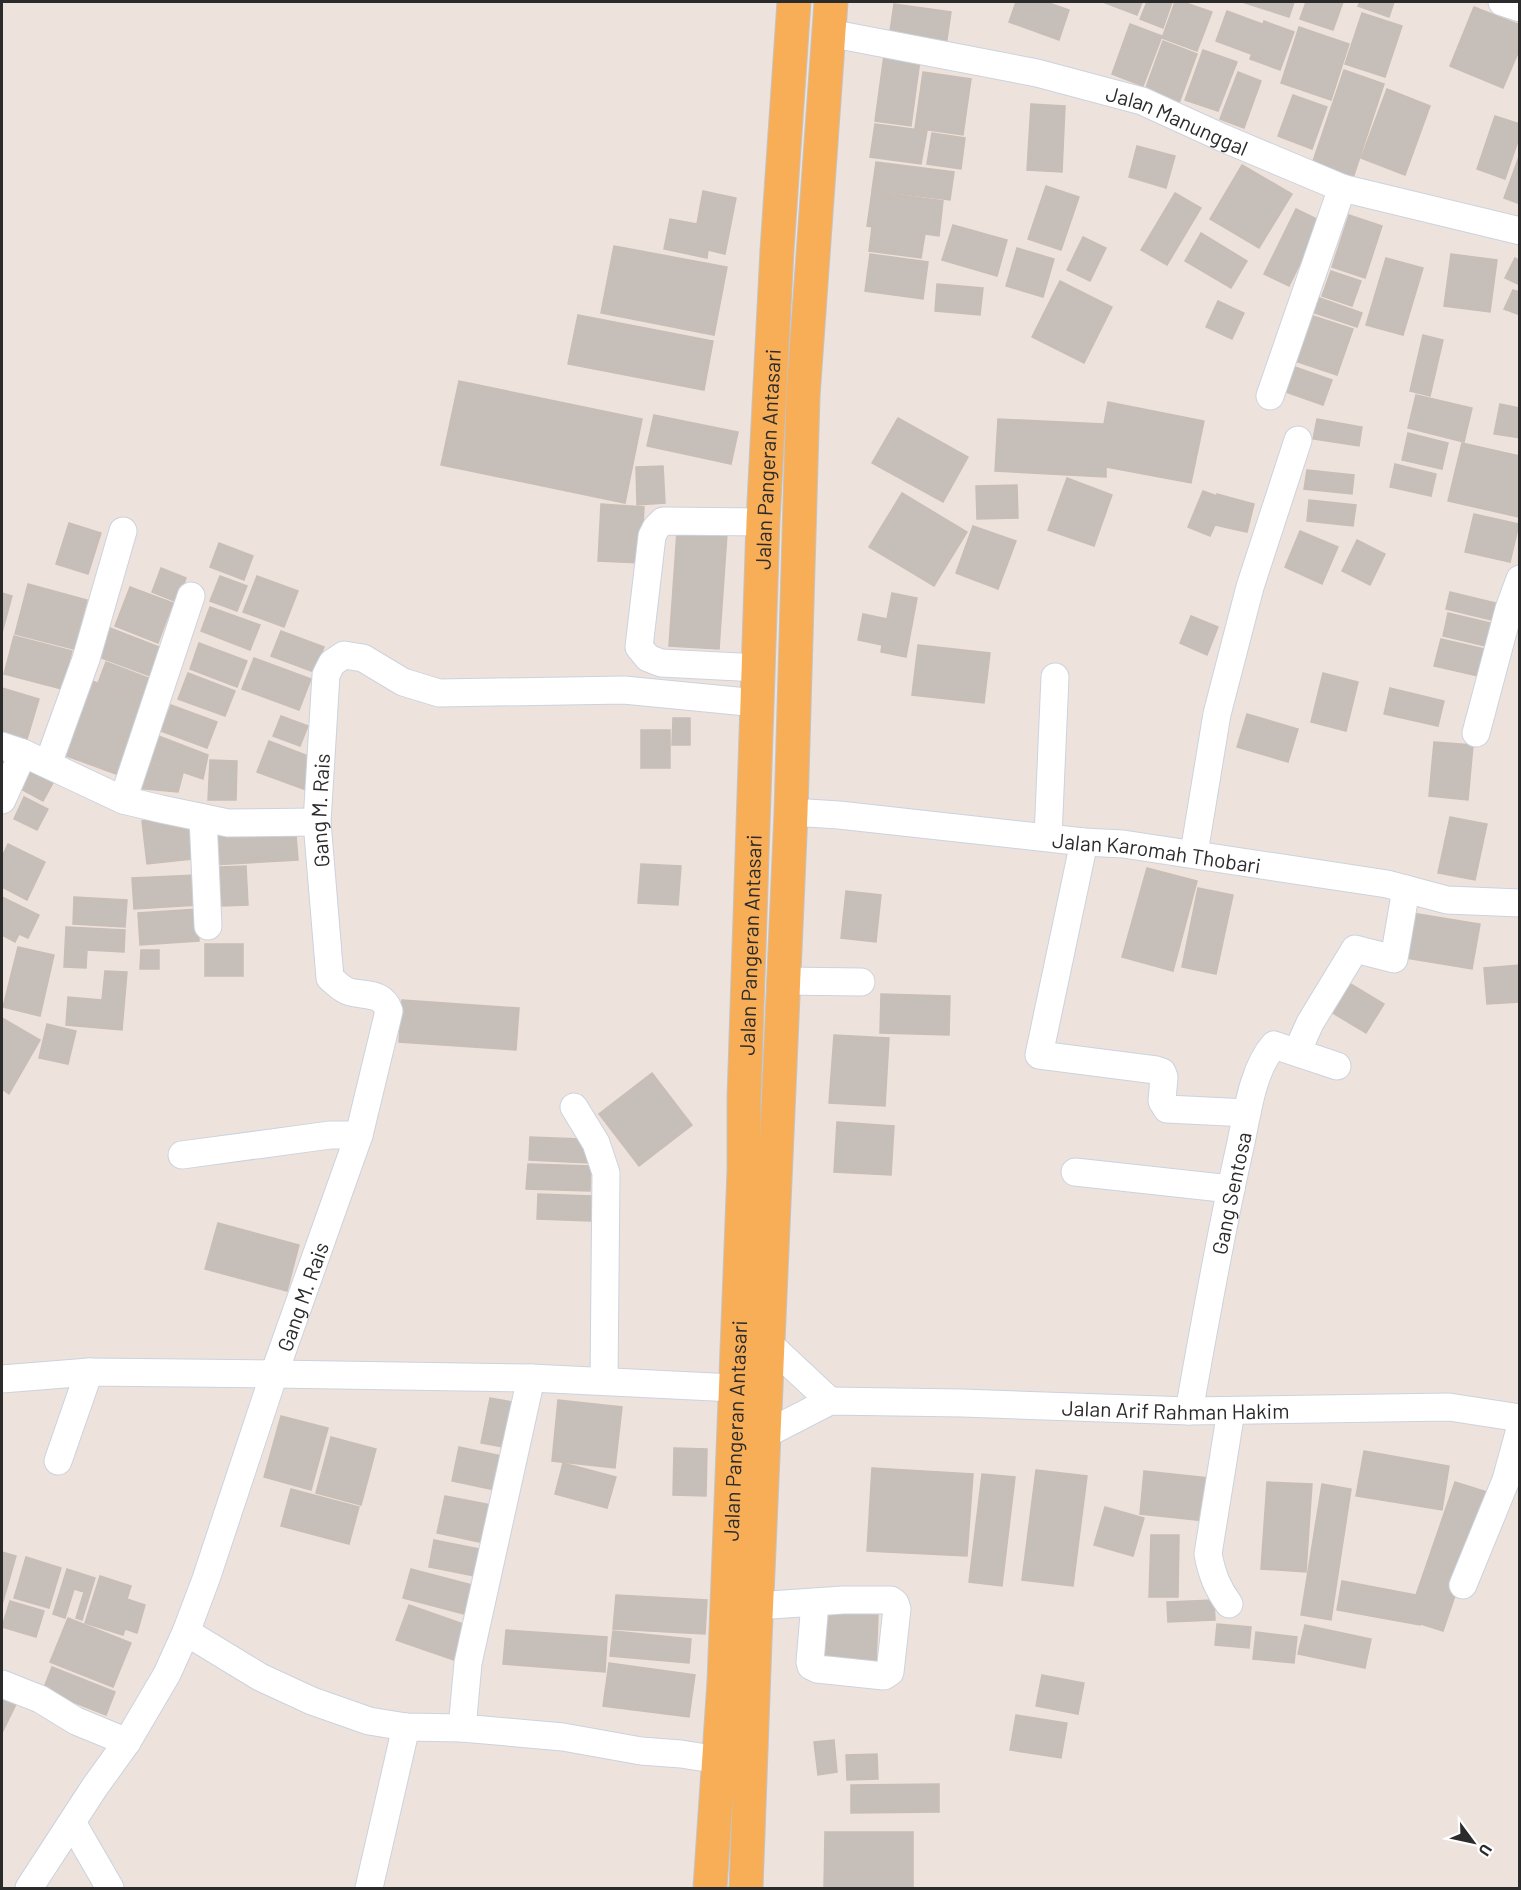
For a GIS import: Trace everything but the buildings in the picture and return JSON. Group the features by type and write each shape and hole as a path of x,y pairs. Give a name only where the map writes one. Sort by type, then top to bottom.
{"main road":[{"name":"Jalan Pangeran Antasari","path":"710,1888 719,1760 744,1171 744,1099 763,522 777,250 794,2"},
{"name":"Jalan Pangeran Antasari","path":"746,1888 791,812 803,396 830,17"},
{"path":"777,250 784,261 794,266 806,262 812,252"},
{"path":"775,294 782,279 790,276 804,282 810,296"}],"street":[{"path":"1502,2 1520,8"},
{"name":"Jalan Manunggal","path":"830,17 1142,101 1342,188 1520,231"},
{"path":"1270,396 1342,188"},
{"path":"1194,854 1217,714 1250,587 1298,440"},
{"path":"759,668 661,663 648,658 639,647 652,536 656,528 663,521 763,522"},
{"path":"48,764 86,659 123,531"},
{"path":"1476,733 1509,609 1520,579"},
{"path":"123,800 190,596"},
{"name":"Gang M. Rais","path":"29,1888 127,1742 167,1674 186,1632 359,1135 389,1011 387,1004 380,997 347,991 330,978 317,822 326,675 332,663 344,656 363,658 404,682 439,693 624,690 757,703"},
{"path":"1047,837 1055,676"},
{"path":"2,800 12,749 123,800 228,823 317,822"},
{"name":"Jalan Karomah Thobari","path":"791,812 1123,844 1306,870 1387,884 1447,900 1520,903"},
{"path":"203,818 208,926"},
{"path":"1084,842 1039,1055 1162,1072 1164,1077 1162,1101 1167,1109 1247,1113"},
{"path":"1297,1052 1310,1023 1355,949 1394,959 1406,889"},
{"path":"784,981 861,982"},
{"name":"Gang Sentosa","path":"1188,1411 1250,1097 1266,1054 1274,1045 1337,1066"},
{"path":"574,1107 596,1143 606,1173 604,1381"},
{"path":"182,1155 330,1135 359,1135"},
{"path":"1075,1172 1230,1189"},
{"path":"768,1344 830,1401"},
{"path":"2,1379 89,1372 274,1374 531,1378 734,1388"},
{"path":"58,1461 89,1372"},
{"path":"462,1728 468,1663 531,1378"},
{"name":"Jalan Arif Rahman Hakim","path":"764,1435 830,1401 1188,1411 1449,1407 1520,1418"},
{"path":"1229,1604 1218,1589 1208,1554 1231,1411"},
{"path":"1463,1585 1506,1480 1520,1430"},
{"path":"757,1606 815,1603"},
{"path":"186,1632 260,1677 312,1701 369,1721 406,1726 462,1728 563,1737 640,1751 719,1760"},
{"path":"2,1684 40,1699 76,1721 127,1742"},
{"path":"369,1888 406,1726"},
{"path":"73,1824 110,1888"}]}
